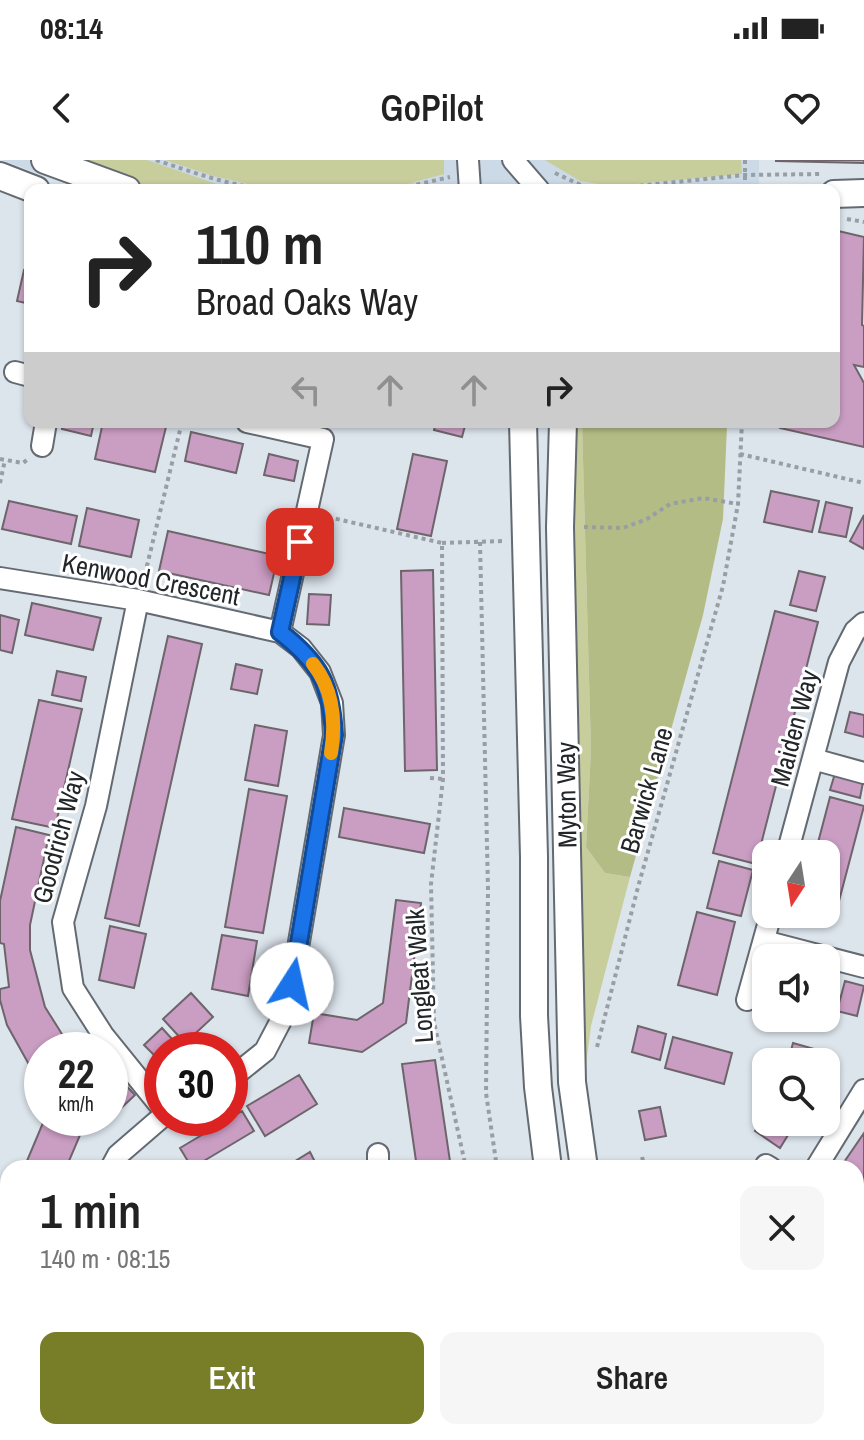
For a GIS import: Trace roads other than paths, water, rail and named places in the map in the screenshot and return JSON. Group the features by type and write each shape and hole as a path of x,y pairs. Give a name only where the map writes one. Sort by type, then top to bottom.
{"street":[{"path":"45,160 111,184"},
{"path":"468,160 470,184"},
{"path":"513,160 534,184"},
{"path":"0,176 24,185"},
{"path":"840,186 864,193"},
{"path":"42,446 45,428"},
{"path":"274,428 323,439 280,632"},
{"name":"Myton Way","path":"523,428 515,540 534,857 534,1016 538,1087 547,1160"},
{"name":"Myton Way","path":"563,428 560,527 572,1082 583,1160"},
{"name":"Kenwood Crescent","path":"0,578 138,600 280,632 301,648 320,672 332,703 334,735 288,1007 265,1051 248,1065"},
{"name":"Goodrich Way","path":"138,600 96,806 63,922 73,988 103,1035 144,1086"},
{"name":"Maiden Way","path":"791,840 839,662 855,631 864,623"},
{"path":"813,759 864,773"},
{"path":"747,1000 767,928"},
{"path":"764,941 864,967"},
{"path":"821,1160 864,1090"},
{"path":"115,1160 144,1133"}]}
